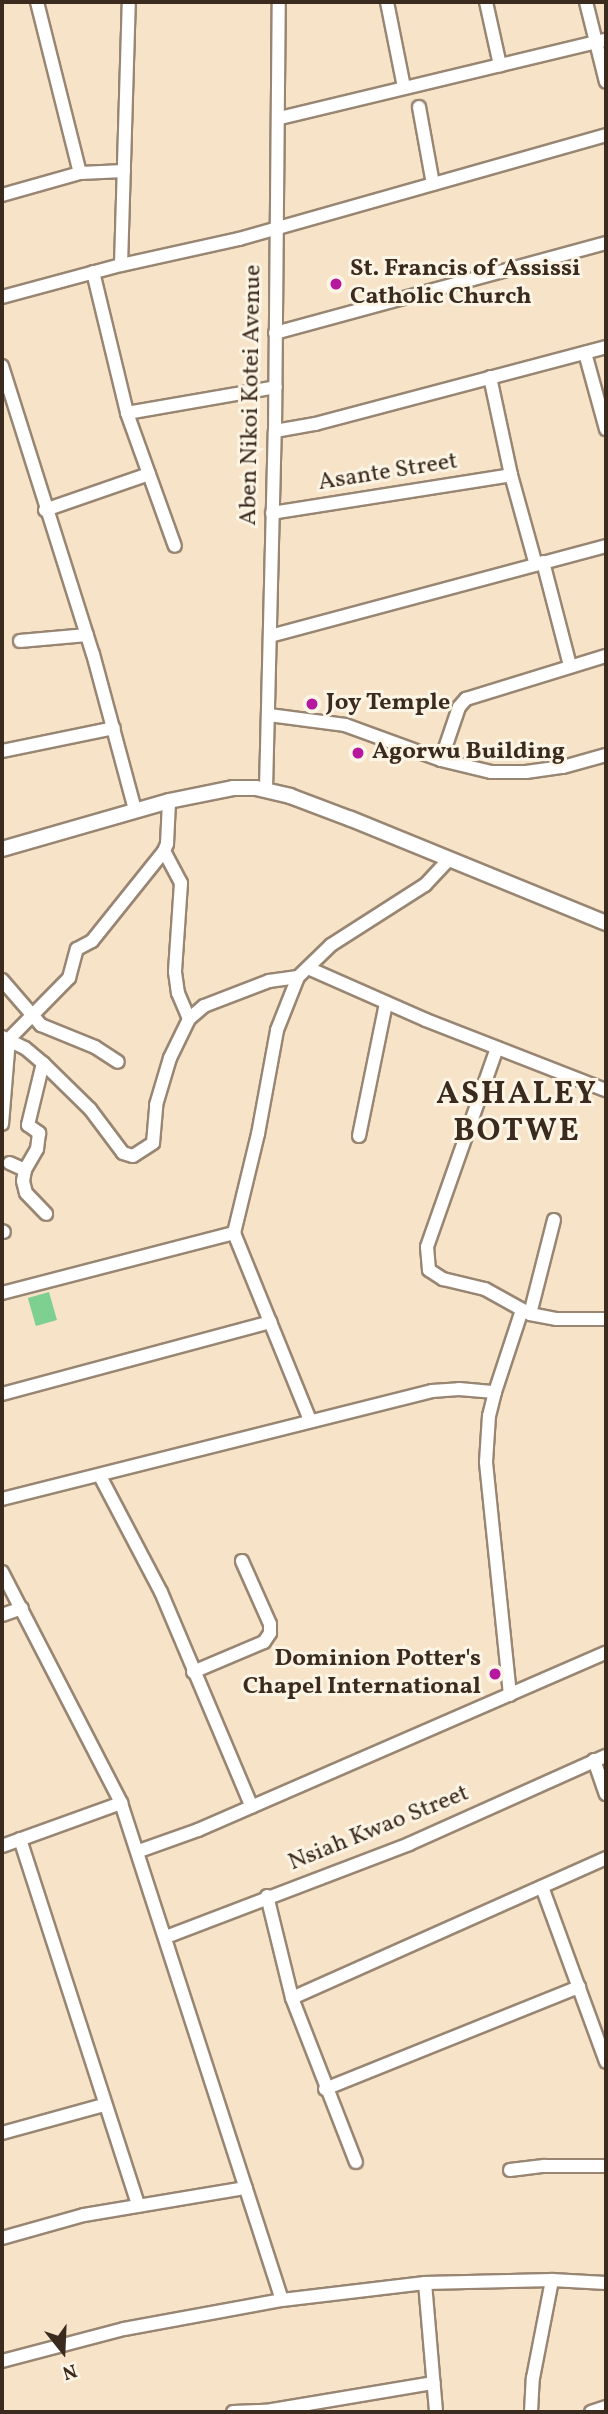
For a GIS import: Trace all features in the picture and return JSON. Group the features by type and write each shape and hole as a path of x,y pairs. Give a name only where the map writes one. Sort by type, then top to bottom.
{"main road":[{"path":"2,849 169,801 233,788 266,789 351,819 606,923"}],"street":[{"path":"37,2 80,173"},
{"path":"121,265 129,2"},
{"name":"Aben Nikoi Kotei Avenue","path":"266,789 276,387 279,2"},
{"path":"387,2 404,87"},
{"path":"486,2 500,65"},
{"path":"586,2 601,41 606,82"},
{"path":"280,118 601,41"},
{"path":"419,107 433,184"},
{"path":"2,297 121,265 239,239 606,135"},
{"path":"2,195 80,173 124,171"},
{"path":"275,333 606,243"},
{"path":"93,272 127,414 175,546"},
{"path":"275,431 314,424 606,347"},
{"path":"585,353 606,429"},
{"path":"2,366 7,398 87,635 135,810"},
{"path":"490,377 511,475 570,666"},
{"path":"127,414 276,387"},
{"path":"45,510 149,474"},
{"name":"Asante Street","path":"272,513 511,475"},
{"path":"270,636 606,546"},
{"path":"20,641 87,635"},
{"path":"441,760 459,707 466,699 606,656"},
{"path":"269,715 345,725 441,760 491,772 563,768 606,755"},
{"path":"2,751 114,729"},
{"path":"46,1214 26,1193 25,1170 37,1149 39,1133 28,1125 3,1122 5,1038 69,978 77,949 92,941 164,851 167,844 169,801"},
{"path":"164,851 181,883 175,972 178,993 189,1019"},
{"path":"310,1420 234,1233 258,1135 277,1030 303,972 331,945 425,885 449,860"},
{"path":"5,1038 43,1063 90,1109 123,1153 134,1156 153,1143 156,1105 170,1058 189,1019 204,1006 269,981 303,972 606,1090"},
{"path":"2,980 41,1025 95,1047 118,1062"},
{"path":"359,1136 386,1003"},
{"path":"497,1048 427,1247 429,1270 443,1279 485,1289 526,1312 556,1320 606,1319"},
{"path":"28,1125 43,1063"},
{"path":"9,1163 25,1170"},
{"path":"510,1695 486,1462 489,1416 495,1392 526,1312 554,1220"},
{"path":"2,1293 234,1233"},
{"path":"2,1394 270,1322"},
{"path":"2,1499 432,1391 459,1389 495,1392"},
{"path":"100,1476 161,1592 251,1807"},
{"path":"193,1672 264,1642 270,1633 270,1624 242,1561"},
{"path":"2,1572 121,1803 139,1851 282,2300"},
{"path":"2,1615 22,1608"},
{"path":"139,1851 251,1807 606,1653"},
{"path":"600,1758 606,1794"},
{"name":"Nsiah Kwao Street","path":"166,1937 409,1843 600,1758"},
{"path":"2,1846 121,1803"},
{"path":"20,1839 138,2205"},
{"path":"292,1998 606,1858"},
{"path":"541,1887 606,2062"},
{"path":"267,1896 292,1998 325,2089 356,2162"},
{"path":"325,2089 579,1987"},
{"path":"2,2133 104,2105"},
{"path":"510,2170 544,2166 606,2166"},
{"path":"2,2238 84,2215 246,2188"},
{"path":"2,2361 124,2329 282,2300 425,2283 552,2280 606,2283"},
{"path":"531,2412 534,2378 552,2280"},
{"path":"425,2283 436,2412"},
{"path":"236,2412 266,2411 433,2383"},
{"path":"591,2412 606,2407"}],"green space":[{"path":"49,1292 57,1320 36,1326 28,1298"}],"place":[{"name":"St. Francis of Assissi Catholic Church","path":"336,284"},
{"name":"Joy Temple","path":"312,704"},
{"name":"Agorwu Building","path":"358,753"},
{"name":"Dominion Potter's Chapel International","path":"495,1674"}],"district":[{"name":"ASHALEY BOTWE","path":"517,1114"}]}
